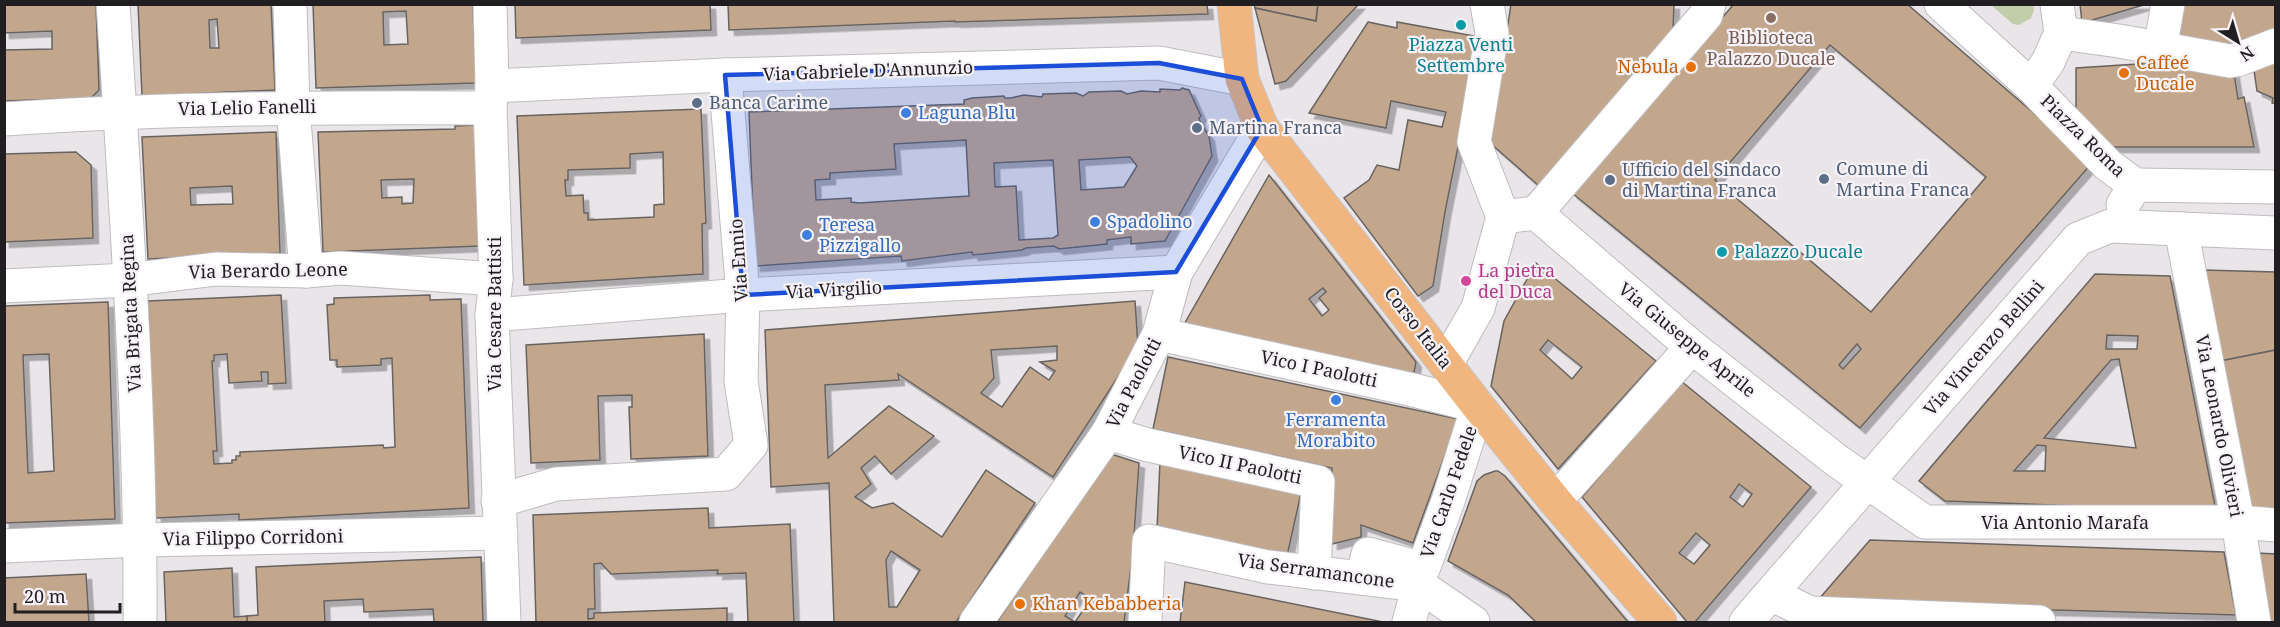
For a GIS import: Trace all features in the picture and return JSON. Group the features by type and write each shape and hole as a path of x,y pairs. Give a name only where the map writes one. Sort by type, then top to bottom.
{"main road":[{"name":"Corso Italia","path":"1234,4 1242,79 1262,128 1478,406 1656,621"}],"street":[{"name":"Via Brigata Regina","path":"113,4 141,540 140,622"},
{"path":"290,4 293,107 306,271"},
{"name":"Via Cesare Battisti","path":"490,4 496,279 492,315 504,622"},
{"path":"1446,364 1478,308 1503,218 1474,142 1492,33 1486,4"},
{"path":"1503,218 1536,213 1706,15 1709,4"},
{"name":"Piazza Roma","path":"1941,4 2031,86 2108,165 2134,186"},
{"path":"2160,49 2168,4"},
{"path":"2059,19 2119,40 2230,61 2276,45"},
{"name":"Piazza Roma","path":"2031,86 2048,62 2059,19"},
{"name":"Via Gabriele D'Annunzio","path":"491,97 725,75 1159,63 1242,79"},
{"name":"Via Ennio","path":"725,75 743,295 741,381 751,445"},
{"name":"Via Lelio Fanelli","path":"4,119 120,111 293,107 491,97"},
{"name":"Via Paolotti","path":"976,622 1108,433 1159,334 1176,272 1262,128"},
{"path":"2110,226 2134,186 2276,187"},
{"name":"Via Giuseppe Aprile","path":"1536,213 1692,347 1867,483"},
{"name":"Via Vincenzo Bellini","path":"1746,622 2078,239 2110,226 2276,233"},
{"name":"Via Leonardo Olivieri","path":"2181,229 2238,522 2254,622"},
{"name":"Via Berardo Leone","path":"4,286 129,280 216,269 306,271 341,268 496,279"},
{"name":"Via Virgilio","path":"492,315 743,295 1176,272"},
{"name":"Vico I Paolotti","path":"1159,334 1478,406"},
{"path":"1555,501 1692,347"},
{"name":"Via Carlo Fedele","path":"1362,578 1368,554 1423,568 1448,501 1478,406"},
{"name":"Vico II Paolotti","path":"1108,433 1148,445 1318,482 1314,573"},
{"name":"Via Filippo Corridoni","path":"4,546 141,540 500,517 556,484 726,474 751,445"},
{"name":"Via Antonio Marafa","path":"1867,483 1925,522 2238,522 2276,525"},
{"name":"Via Serramancone","path":"1144,622 1149,541 1268,567 1419,585 1473,622"},
{"path":"1409,622 1419,585"},
{"path":"1771,594 1810,613 2039,622"}],"highlighted area":[{"path":"1159,63 1242,79 1262,128 1176,272 743,295 725,75"}],"green space":[{"path":"1991,5 2033,5 2034,10 2031,18 2019,25 2013,24"}],"building":[{"path":"4,4 96,4 99,90 91,98 4,101 4,50 52,49 52,31 4,33"},
{"path":"138,4 271,4 275,90 142,96","holes":["217,19 219,48 210,48 209,20"]},
{"path":"313,4 473,4 476,83 316,88","holes":["406,11 408,44 384,45 383,12"]},
{"path":"515,4 710,4 711,30 516,38"},
{"path":"728,4 1207,4 1208,14 729,30"},
{"path":"1254,4 1318,4 1316,21 1255,8"},
{"path":"1318,4 1359,4 1286,81 1275,84 1255,8 1316,21"},
{"path":"1511,4 1674,4 1673,30 1539,186 1490,143"},
{"name":"Palazzo Ducale","path":"1734,4 1907,4 2092,163 1860,428 1572,193","holes":["1830,45 1986,177 1871,312 1715,180","1857,344 1861,349 1843,369 1839,365"]},
{"path":"2080,4 2147,4 2082,23"},
{"path":"2173,4 2276,4 2276,29 2235,55 2169,45"},
{"path":"1368,22 1397,28 1397,22 1480,37 1445,212 1433,286 1418,296 1344,198 1369,180 1377,165 1399,170 1408,120 1442,127 1446,112 1391,101 1386,128 1309,113"},
{"path":"2200,60 2233,67 2238,99 2244,97 2254,147 2104,147 2076,122 2076,68"},
{"path":"2253,63 2276,63 2276,104 2272,103 2273,98 2257,91"},
{"path":"1182,88 1189,90 1201,116 1199,118 1201,124 1209,136 1212,156 1165,241 1131,244 1131,237 1107,240 1107,244 1059,249 1054,246 973,255 972,252 902,261 901,256 755,266 749,112 964,104 964,100 972,98 1004,96 1011,98 1024,95 1042,97 1043,94 1076,93 1083,96 1089,92 1121,91 1127,94 1141,91 1160,92 1160,89 1180,90","holes":["966,140 969,196 859,203 851,202 851,198 816,200 815,180 830,179 830,173 896,169 894,144","1130,157 1137,166 1124,187 1081,190 1079,160","1053,160 1058,235 1053,238 1019,240 1016,186 995,187 994,163"]},
{"path":"701,109 706,223 702,224 703,274 524,285 517,116","holes":["663,152 664,204 654,205 654,217 588,220 588,213 584,213 583,195 566,196 565,180 568,180 568,170 630,168 630,154"]},
{"path":"477,125 481,246 323,252 318,132 455,129 455,126","holes":["414,179 413,203 402,204 402,197 382,198 381,180"]},
{"path":"276,132 280,253 148,259 142,137","holes":["232,186 233,204 191,205 190,188"]},
{"path":"76,152 91,165 93,238 4,242 4,154"},
{"path":"1269,175 1416,362 1413,378 1182,328","holes":["1323,288 1326,292 1319,298 1329,310 1322,316 1309,299"]},
{"path":"1536,263 1656,361 1558,469 1491,386 1504,321","holes":["1548,340 1582,367 1572,379 1540,350"]},
{"path":"2203,270 2276,272 2276,350 2220,361"},
{"path":"2095,274 2170,276 2216,511 1945,501 1919,481","holes":["2107,335 2138,336 2137,349 2106,349","2119,359 2136,448 2044,438 2111,360","2037,445 2046,446 2045,471 2014,471"]},
{"path":"281,295 286,383 268,384 268,372 261,372 262,381 229,383 227,354 214,355 214,361 212,361 217,451 213,451 214,464 232,463 232,460 236,460 236,456 240,456 240,452 383,445 384,448 395,447 392,358 381,359 381,365 337,367 337,360 330,360 327,305 334,304 334,298 430,295 430,300 461,299 469,508 239,520 239,514 156,518 148,301"},
{"path":"1135,301 1138,346 1053,477 898,374 899,380 825,385 828,458 889,406 934,436 891,474 875,456 861,468 871,484 855,497 872,508 893,503 942,537 986,470 1035,503 956,622 834,622 829,483 771,487 765,330","holes":["1057,346 1057,360 1040,362 1055,371 1049,380 1030,367 1002,407 981,393 994,378 991,350","891,551 920,570 897,607 889,607 886,560"]},
{"path":"108,302 115,519 4,523 4,306","holes":["49,354 54,471 28,473 23,355"]},
{"path":"704,334 708,456 631,459 629,407 632,407 632,395 598,396 600,460 531,463 526,345"},
{"path":"2276,350 2276,511 2251,510 2220,361"},
{"path":"1168,357 1458,419 1413,543 1361,525 1361,537 1332,544 1332,468 1153,429"},
{"path":"1681,381 1811,487 1695,622 1687,622 1582,497","holes":["1739,484 1752,494 1743,507 1730,497","1696,533 1710,545 1694,564 1679,553"]},
{"path":"1111,454 1139,463 1133,550 1124,622 997,622","holes":["1080,592 1091,599 1075,622 1065,616"]},
{"path":"1160,462 1301,493 1287,556 1157,529"},
{"path":"1495,471 1505,476 1628,622 1536,622 1508,595 1448,561 1477,481 1484,475"},
{"path":"708,508 709,528 790,524 794,622 748,622 746,573 717,574 718,570 611,574 601,563 594,564 595,609 588,609 588,619 594,618 594,613 727,608 727,622 536,622 533,515"},
{"path":"1870,540 2224,552 2236,615 1825,604 1819,599"},
{"path":"2257,553 2276,554 2276,622 2270,622"},
{"path":"481,557 483,622 434,622 433,609 364,612 363,599 324,601 325,622 247,622 247,616 258,615 256,567"},
{"path":"232,568 234,617 247,616 247,622 166,622 164,572"},
{"path":"86,574 89,622 4,622 4,578"},
{"path":"1185,582 1383,622 1180,622"}],"place":[{"name":"Biblioteca Palazzo Ducale","path":"1771,18"},
{"name":"Piazza Venti Settembre","path":"1461,25"},
{"name":"Nebula","path":"1691,67"},
{"name":"Caffeé Ducale","path":"2124,73"},
{"name":"Banca Carime","path":"697,103"},
{"name":"Laguna Blu","path":"906,113"},
{"name":"Martina Franca","path":"1197,128"},
{"name":"Comune di Martina Franca","path":"1824,179"},
{"name":"Ufficio del Sindaco di Martina Franca","path":"1610,180"},
{"name":"Spadolino","path":"1095,222"},
{"name":"Teresa Pizzigallo","path":"807,235"},
{"name":"Palazzo Ducale","path":"1722,252"},
{"name":"La pietra del Duca","path":"1466,281"},
{"name":"Ferramenta Morabito","path":"1336,400"},
{"name":"Khan Kebabberia","path":"1020,604"}]}
